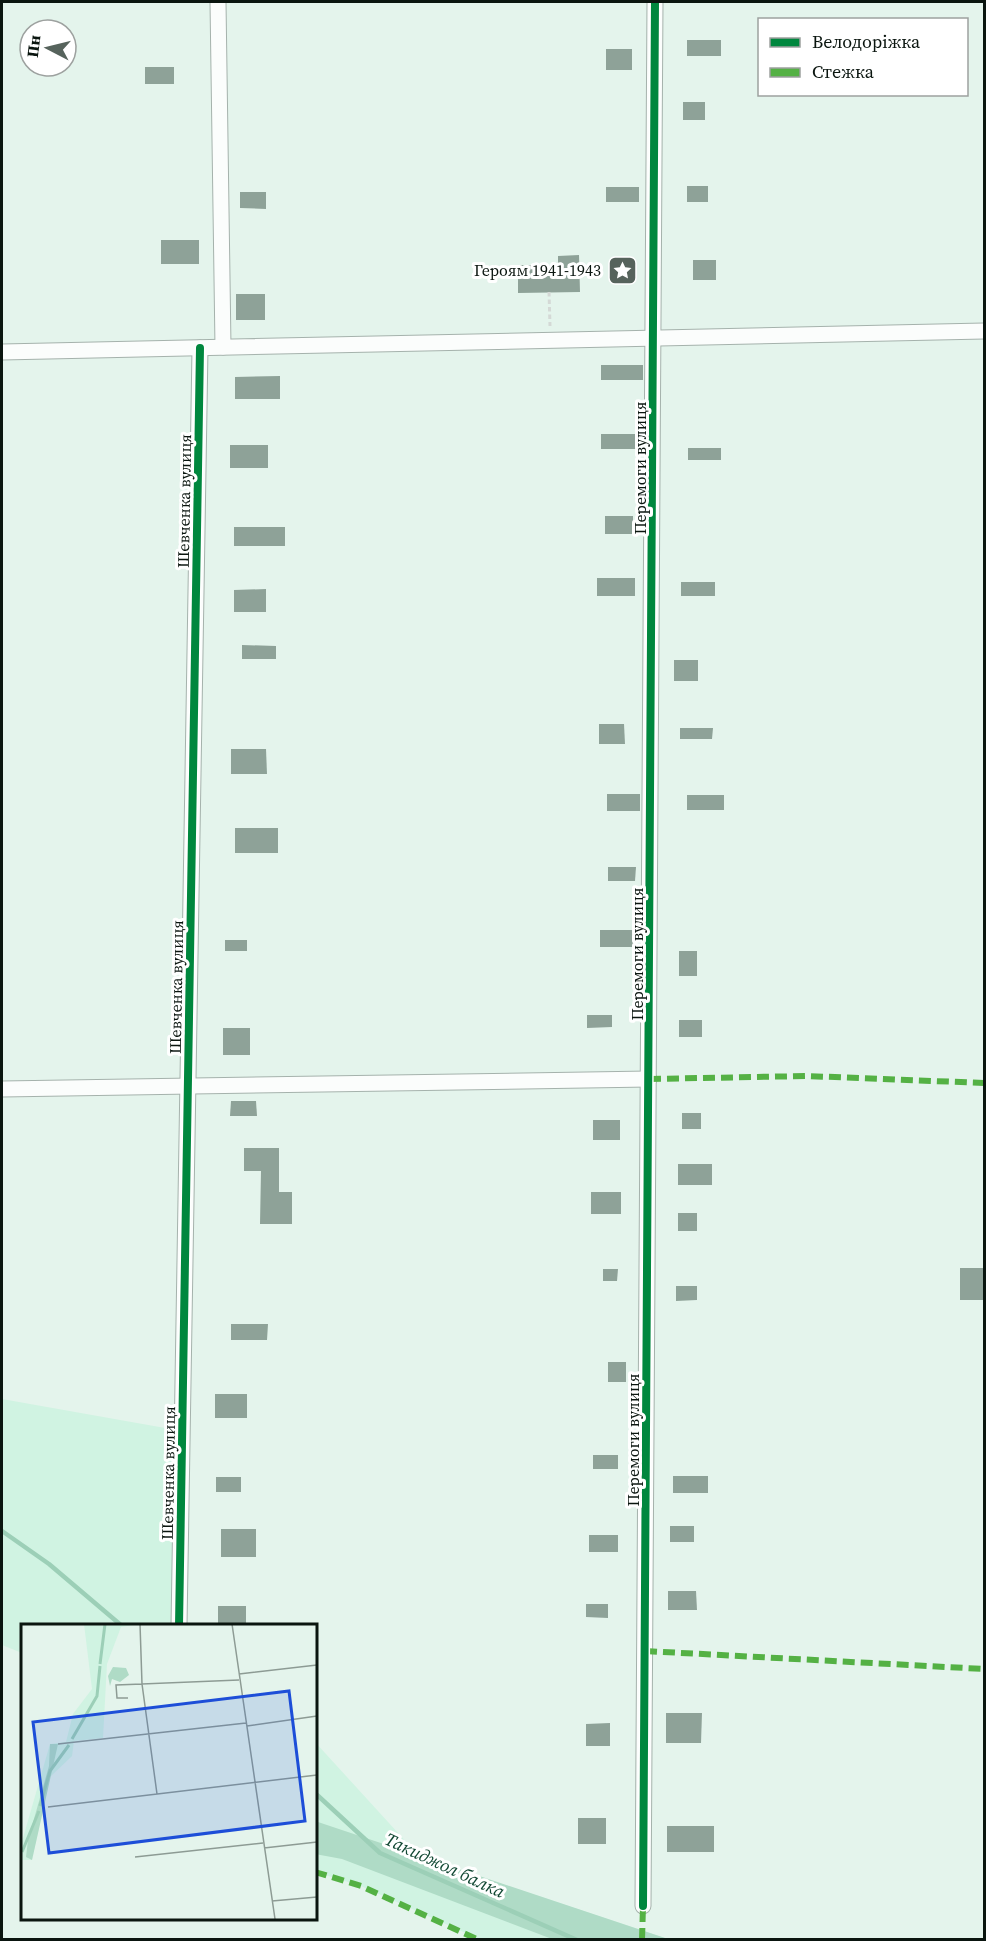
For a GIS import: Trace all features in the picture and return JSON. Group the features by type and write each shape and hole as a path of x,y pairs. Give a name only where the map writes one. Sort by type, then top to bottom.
{"street":[{"path":"218,2 223,347"},
{"name":"Перемоги вулиця","path":"643,1906 656,2"},
{"path":"2,352 984,331"},
{"name":"Шевченка вулиця","path":"179,1624 200,348"},
{"path":"2,1089 188,1088 649,1079"}],"path":[{"path":"549,292 550,340"}],"green space":[{"path":"2,1399 182,1431 179,1624 21,1624 21,1653 2,1645"},
{"path":"316,1743 420,1857 668,1939 479,1939 361,1886 316,1872"},
{"path":"316,1821 668,1939 552,1939 342,1859 316,1854"}],"building":[{"path":"687,40 721,40 721,56 687,56"},
{"path":"606,49 632,49 632,70 606,70"},
{"path":"145,67 174,67 174,84 145,84"},
{"path":"683,102 705,102 705,120 683,120"},
{"path":"687,186 708,186 708,202 687,202"},
{"path":"606,187 639,187 639,202 606,202"},
{"path":"240,192 266,192 266,209 240,208"},
{"path":"161,240 199,240 199,264 161,264"},
{"path":"579,255 580,292 518,293 518,265 558,265 558,256"},
{"path":"693,260 716,260 716,280 693,280"},
{"path":"236,294 265,294 265,320 236,320"},
{"path":"601,365 643,365 643,380 601,380"},
{"path":"280,376 280,399 235,399 235,377"},
{"path":"601,434 639,434 639,449 601,449"},
{"path":"230,445 268,445 268,468 230,468"},
{"path":"688,448 721,448 721,460 688,460"},
{"path":"605,516 633,516 633,534 605,534"},
{"path":"234,527 285,527 285,546 234,546"},
{"path":"597,578 635,578 635,596 597,596"},
{"path":"681,582 715,582 715,596 681,596"},
{"path":"266,589 266,612 234,612 234,590"},
{"path":"242,645 276,646 276,659 242,659"},
{"path":"674,660 698,660 698,681 674,681"},
{"path":"599,724 624,724 625,744 599,744"},
{"path":"680,728 713,728 712,739 680,739"},
{"path":"231,749 266,749 267,774 231,774"},
{"path":"607,794 640,794 640,811 607,811"},
{"path":"687,795 724,795 724,810 687,810"},
{"path":"235,828 278,828 278,853 235,853"},
{"path":"608,867 636,867 635,881 608,881"},
{"path":"600,930 636,930 636,947 600,947"},
{"path":"225,940 247,940 247,951 225,951"},
{"path":"679,951 697,951 697,976 679,976"},
{"path":"587,1015 612,1015 612,1027 587,1028"},
{"path":"679,1020 702,1020 702,1037 679,1037"},
{"path":"223,1028 250,1028 250,1055 223,1055"},
{"path":"231,1101 256,1101 257,1116 230,1116"},
{"path":"682,1113 701,1113 701,1129 682,1129"},
{"path":"593,1120 620,1120 620,1140 593,1140"},
{"path":"244,1148 279,1148 279,1192 292,1192 292,1224 260,1224 261,1171 244,1171"},
{"path":"678,1164 712,1164 712,1185 678,1185"},
{"path":"591,1192 621,1192 621,1214 591,1214"},
{"path":"678,1213 697,1213 697,1231 678,1231"},
{"path":"960,1268 984,1268 984,1300 960,1300"},
{"path":"603,1269 618,1269 617,1281 603,1281"},
{"path":"676,1286 697,1286 697,1300 676,1301"},
{"path":"231,1324 268,1324 267,1340 231,1340"},
{"path":"608,1362 626,1362 626,1382 608,1382"},
{"path":"215,1394 247,1394 247,1418 215,1418"},
{"path":"593,1455 618,1455 618,1469 593,1469"},
{"path":"673,1476 708,1476 708,1493 673,1493"},
{"path":"216,1477 241,1477 241,1492 216,1492"},
{"path":"670,1526 694,1526 694,1542 670,1542"},
{"path":"221,1529 256,1529 256,1557 221,1557"},
{"path":"589,1535 618,1535 618,1552 589,1552"},
{"path":"668,1591 696,1591 697,1610 668,1610"},
{"path":"586,1604 608,1604 608,1618 586,1617"},
{"path":"218,1606 246,1606 246,1624 218,1624"},
{"path":"666,1713 702,1713 701,1743 666,1743"},
{"path":"610,1723 610,1746 586,1746 586,1724"},
{"path":"578,1818 606,1818 606,1844 578,1844"},
{"path":"667,1826 714,1826 714,1852 667,1852"}],"waterway":[{"name":"Такиджол балка","path":"2,1531 49,1564 120,1624"},
{"name":"Такиджол балка","path":"316,1794 380,1853 577,1940"}],"marked path":[{"path":"649,1079 807,1076 984,1083"},
{"path":"645,1651 984,1669"},
{"path":"316,1872 361,1886 479,1940"},
{"path":"642,1940 643,1906"}],"cycle path":[{"path":"643,1906 655,2"},
{"path":"179,1624 200,348"}],"place":[{"name":"Героям 1941-1943","path":"622,270"}]}
